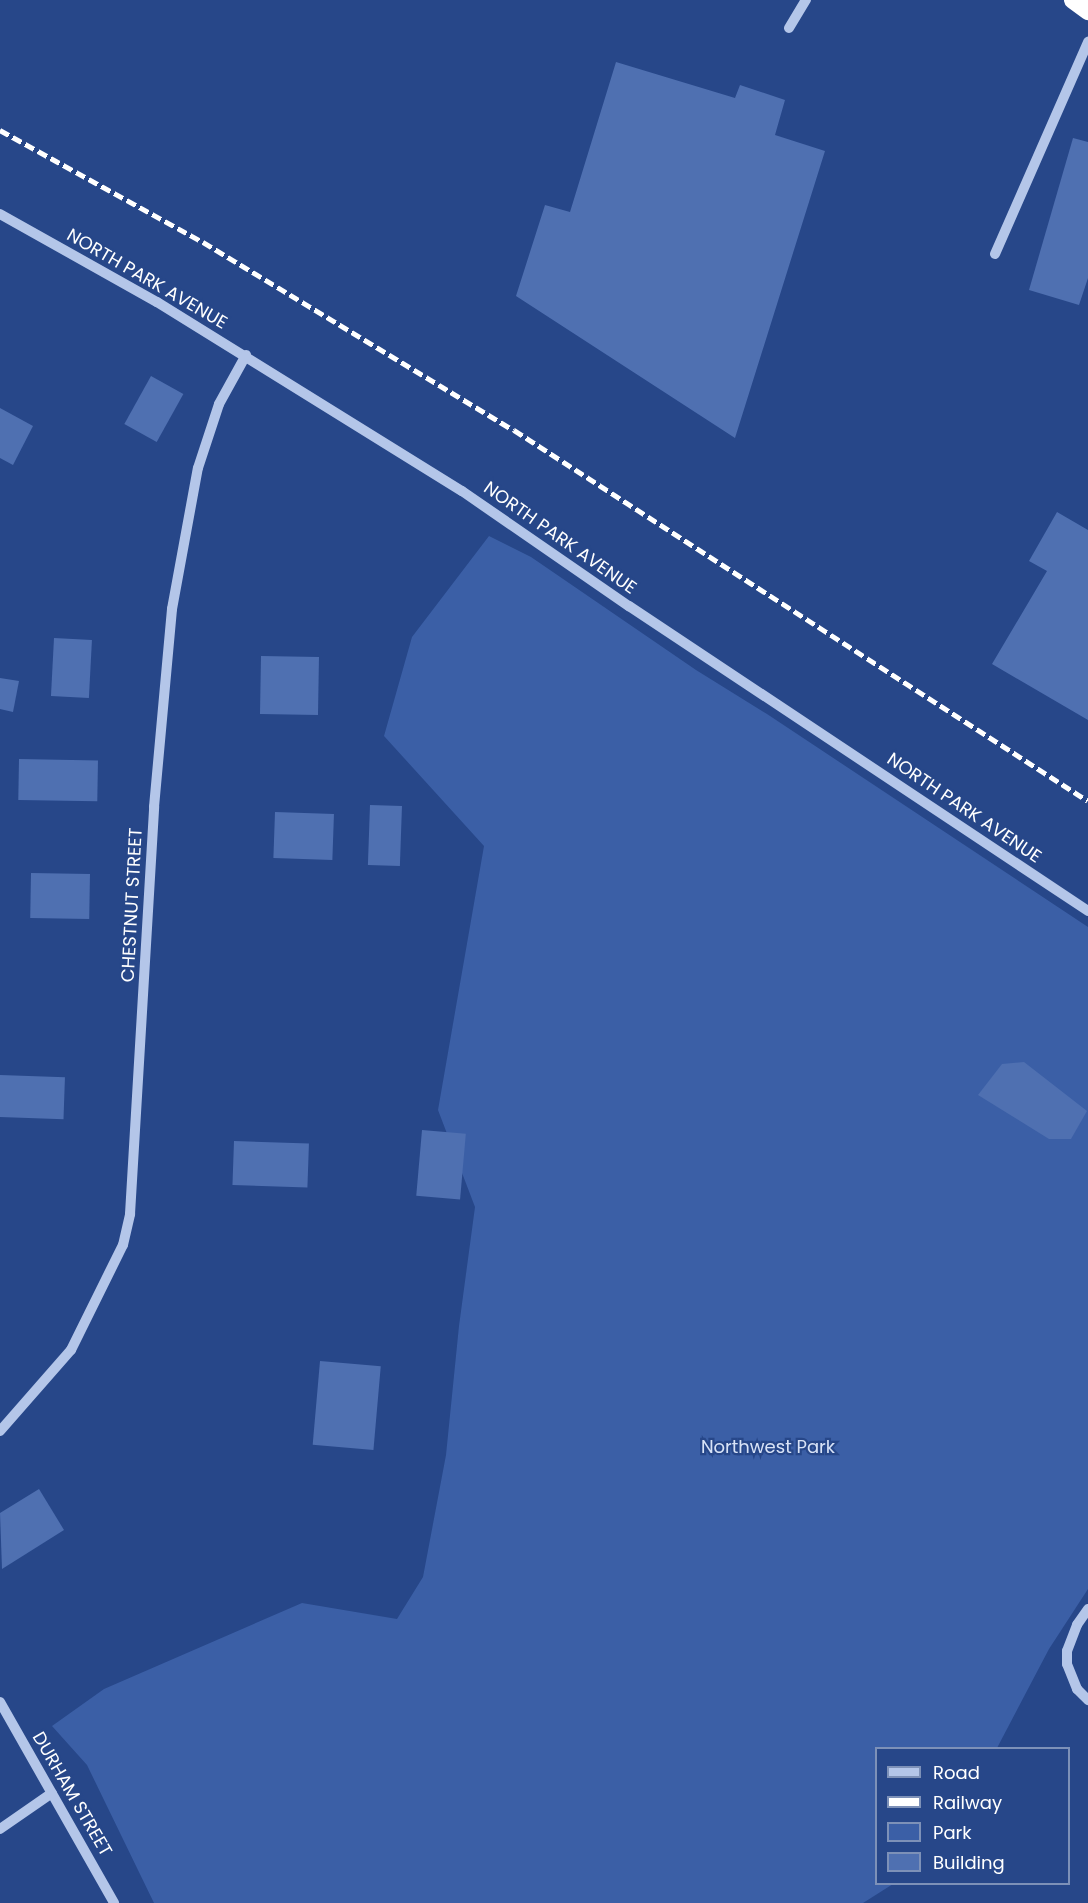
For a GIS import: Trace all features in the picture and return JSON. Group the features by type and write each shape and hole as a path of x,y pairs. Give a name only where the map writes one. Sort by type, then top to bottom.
{"highway":[{"path":"1073,0 1088,12"}],"street":[{"path":"789,28 806,0"},
{"path":"995,254 1088,42"},
{"name":"NORTH PARK AVENUE","path":"0,214 246,355 462,491 629,606 1088,910"},
{"name":"CHESTNUT STREET","path":"0,1431 71,1350 123,1245 130,1214 154,807 172,609 198,468 219,404 246,355"},
{"path":"1088,1609 1077,1625 1067,1651 1067,1664 1077,1689 1088,1700"},
{"name":"DURHAM STREET","path":"0,1702 114,1903"},
{"path":"0,1828 52,1793"}],"green space":[{"name":"Northwest Park","path":"489,536 531,557 696,670 767,714 1088,927 1088,1589 1049,1649 998,1747 875,1747 875,1885 891,1885 863,1903 154,1903 87,1765 52,1726 104,1689 302,1603 397,1619 423,1577 446,1455 459,1326 475,1207 438,1110 484,846 384,736 412,637"}],"building":[{"path":"616,62 735,98 740,85 785,100 775,135 825,151 735,438 516,296 545,205 570,212"},
{"path":"1073,138 1088,142 1088,278 1079,305 1029,290"},
{"path":"151,376 183,394 157,442 124,424"},
{"path":"0,408 33,426 13,465 0,458"},
{"path":"1057,512 1088,530 1088,720 992,664 1047,571 1029,561"},
{"path":"54,638 92,640 89,698 51,696"},
{"path":"261,656 319,657 318,715 260,714"},
{"path":"0,678 19,681 13,712 0,709"},
{"path":"19,759 98,760 97,801 18,800"},
{"path":"370,805 402,806 400,866 368,865"},
{"path":"275,812 334,814 332,860 273,858"},
{"path":"31,873 90,874 89,919 30,918"},
{"path":"1024,1062 1087,1111 1071,1139 1049,1139 978,1095 1002,1064"},
{"path":"0,1075 65,1077 63,1119 0,1117"},
{"path":"422,1130 466,1134 460,1200 416,1196"},
{"path":"234,1141 309,1144 307,1188 232,1185"},
{"path":"320,1361 381,1366 373,1450 313,1445"},
{"path":"39,1489 64,1530 2,1569 0,1513"}],"railway":[{"path":"0,130 203,242 514,430 1088,801"}]}
